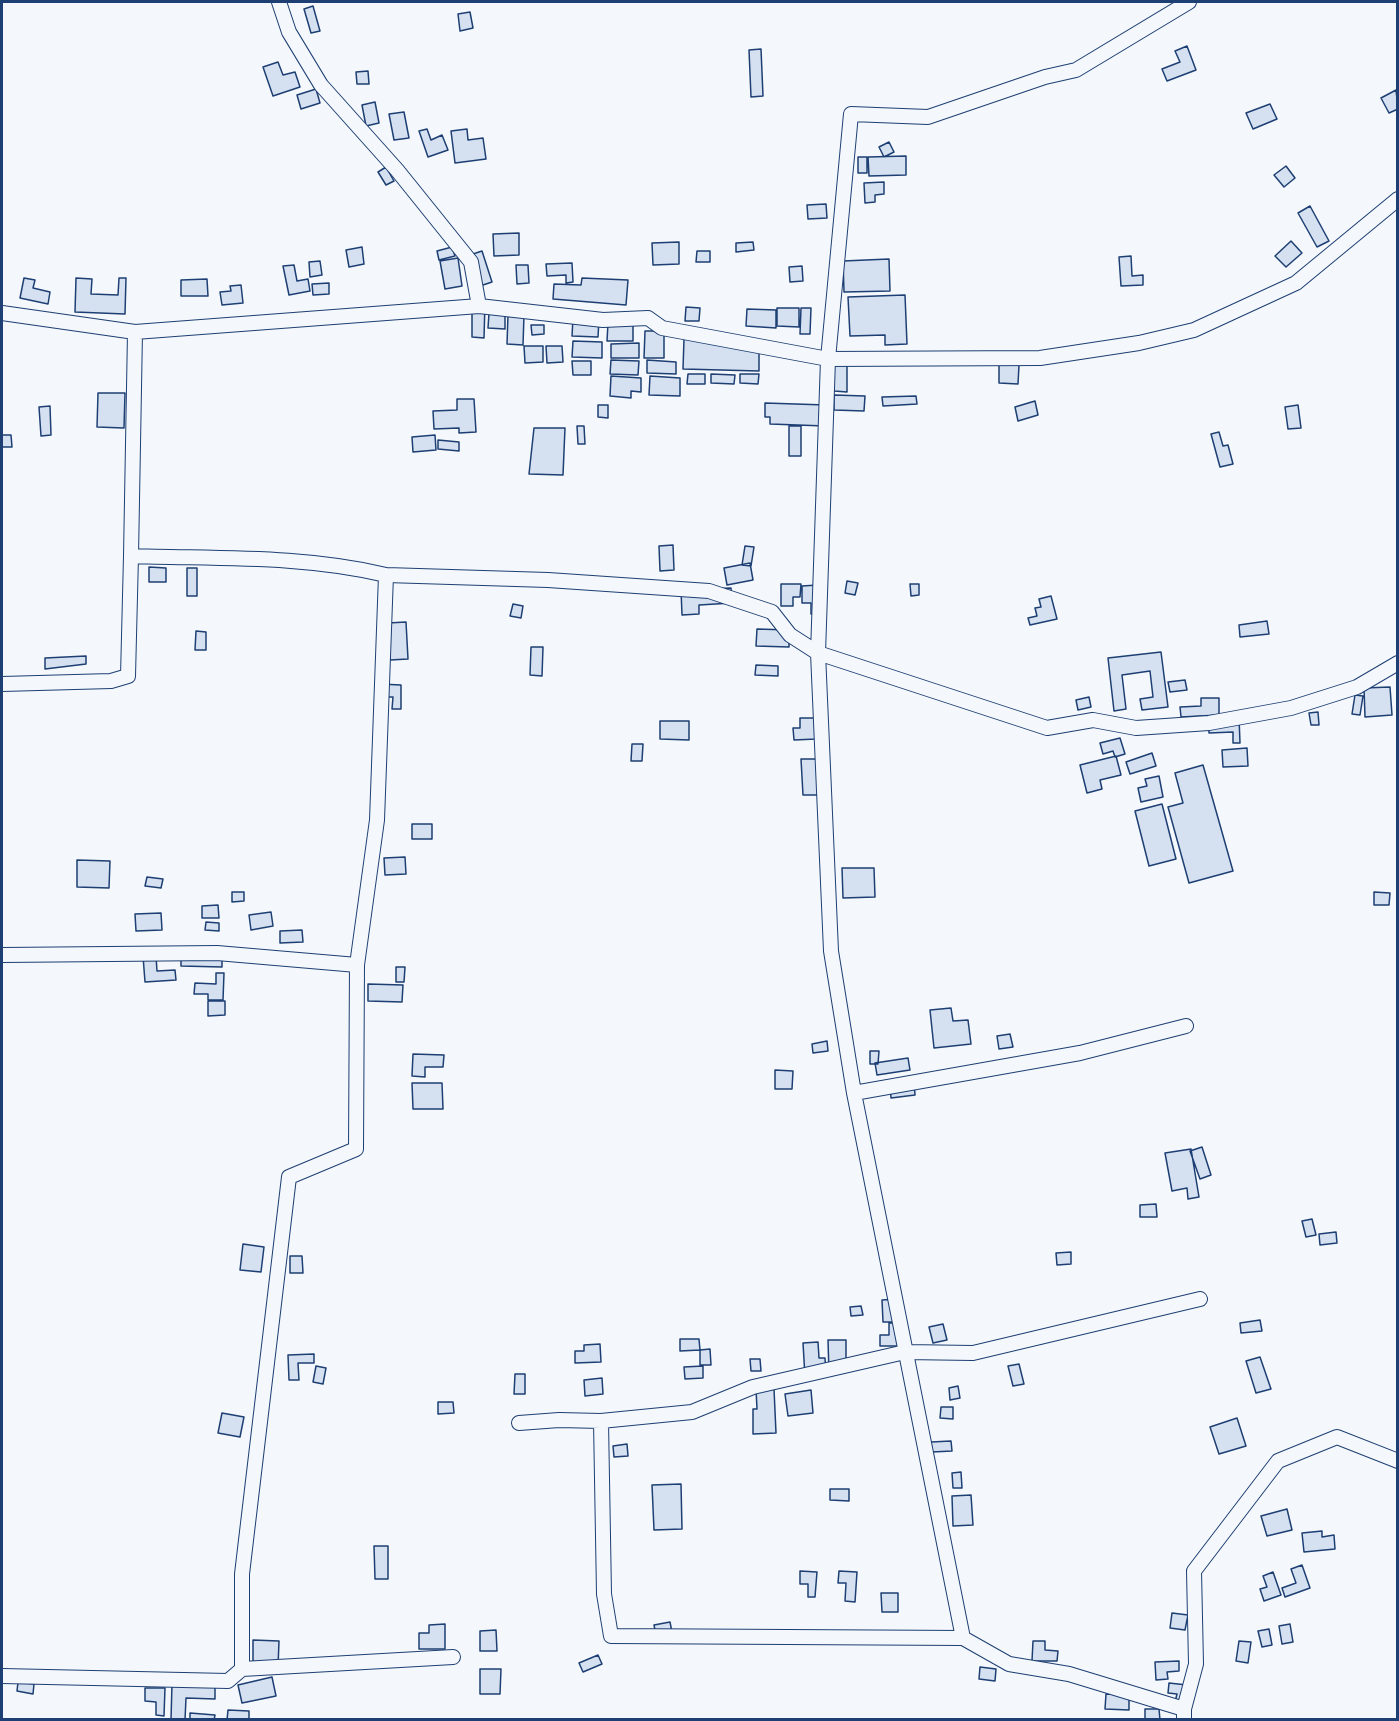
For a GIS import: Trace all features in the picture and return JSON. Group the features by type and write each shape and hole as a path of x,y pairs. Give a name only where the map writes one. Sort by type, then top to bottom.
{"street":[{"path":"279,2 290,32 321,85 397,170 471,262 479,306"},
{"path":"963,1638 854,1093 831,951 818,653 828,359 851,114 928,117 1045,77 1076,70 1189,2"},
{"path":"2,314 135,332 479,306 603,320 648,318 662,328 828,359 1040,358 1139,343 1194,330 1296,283 1398,200"},
{"path":"2,684 111,681 128,676 135,332"},
{"path":"131,556 287,560 360,569 386,575 548,580 709,591 772,612 790,635 818,653 1047,728 1093,720 1136,728 1209,723 1279,710 1357,687 1398,663"},
{"path":"242,1669 242,1574 290,1178 356,1149 357,965 377,820 386,575"},
{"path":"2,955 217,953 357,965"},
{"path":"854,1093 1080,1053 1186,1026"},
{"path":"519,1423 559,1420 600,1421 692,1412 753,1387 904,1352 973,1353 1200,1299"},
{"path":"600,1421 604,1594 610,1636 963,1638 1009,1664 1069,1674 1184,1714 1196,1664 1194,1571 1278,1461 1337,1437 1398,1461"},
{"path":"2,1676 228,1680 242,1669 453,1657"}],"building":[{"path":"313,6 320,31 311,33 304,9"},
{"path":"470,12 473,28 460,31 458,14"},
{"path":"1187,46 1196,70 1167,81 1162,69 1180,62 1175,51"},
{"path":"761,49 763,96 751,97 749,50"},
{"path":"278,62 283,75 295,72 300,87 273,96 263,67"},
{"path":"368,71 369,84 357,84 356,72"},
{"path":"316,89 320,103 301,109 297,95"},
{"path":"1396,90 1398,109 1389,113 1381,98"},
{"path":"375,102 379,123 366,126 362,105"},
{"path":"1270,104 1277,119 1253,129 1246,113"},
{"path":"404,112 409,138 394,140 389,114"},
{"path":"427,129 431,140 442,135 448,150 428,157 419,131"},
{"path":"467,129 468,140 483,138 486,159 455,163 451,131"},
{"path":"889,142 894,152 884,157 879,147"},
{"path":"906,156 906,175 869,176 868,157"},
{"path":"858,157 867,157 867,173 858,173"},
{"path":"1286,166 1295,178 1284,187 1274,175"},
{"path":"386,167 394,181 386,185 378,172"},
{"path":"884,182 884,194 875,195 875,202 865,203 864,183"},
{"path":"826,204 827,218 808,219 807,205"},
{"path":"1310,206 1329,241 1317,247 1298,213"},
{"path":"519,233 519,255 494,256 493,234"},
{"path":"1291,241 1302,253 1286,267 1275,256"},
{"path":"679,242 679,264 653,265 652,243"},
{"path":"753,242 754,250 736,252 736,243"},
{"path":"362,247 364,264 349,267 346,250"},
{"path":"452,247 455,256 439,260 437,251"},
{"path":"482,251 492,282 480,286 470,255"},
{"path":"697,251 710,251 710,262 696,262"},
{"path":"1131,256 1132,276 1143,275 1143,285 1121,286 1119,257"},
{"path":"458,258 462,286 445,289 440,261"},
{"path":"889,259 890,291 844,292 843,261"},
{"path":"320,261 322,275 310,277 309,262"},
{"path":"572,263 573,282 566,283 566,275 547,276 546,264"},
{"path":"294,265 297,281 308,279 310,291 289,295 283,266"},
{"path":"516,265 528,265 529,283 517,284"},
{"path":"802,266 803,281 790,282 789,267"},
{"path":"24,278 35,280 33,288 50,292 48,304 20,298"},
{"path":"76,278 92,279 91,294 118,295 119,278 126,278 125,314 75,312"},
{"path":"582,278 628,280 626,305 553,299 554,284 581,285"},
{"path":"207,279 208,296 181,296 181,280"},
{"path":"329,283 329,294 313,295 312,284"},
{"path":"241,285 243,303 222,305 220,292 231,291 230,286"},
{"path":"905,295 907,344 885,345 885,335 850,336 848,297"},
{"path":"472,302 485,303 484,338 472,337"},
{"path":"686,307 700,308 699,321 685,321"},
{"path":"777,308 799,308 799,327 777,326"},
{"path":"801,308 811,308 810,334 800,334"},
{"path":"747,309 776,310 776,328 746,326"},
{"path":"489,313 505,314 505,329 488,328"},
{"path":"508,315 524,315 523,345 507,344"},
{"path":"573,318 599,319 598,337 572,336"},
{"path":"608,323 633,324 633,341 607,341"},
{"path":"531,325 544,325 544,334 532,335"},
{"path":"645,331 664,331 664,358 644,358"},
{"path":"684,339 759,342 759,371 683,369"},
{"path":"573,341 602,342 602,358 572,357"},
{"path":"639,343 639,358 611,358 611,344"},
{"path":"524,346 543,346 543,362 525,363"},
{"path":"546,346 562,346 563,362 547,363"},
{"path":"611,360 639,361 638,375 610,374"},
{"path":"647,360 676,362 676,374 647,373"},
{"path":"572,361 591,361 591,375 573,375"},
{"path":"834,363 847,363 847,392 834,391"},
{"path":"999,365 1019,365 1018,384 999,383"},
{"path":"688,374 705,374 705,384 687,384"},
{"path":"711,374 735,375 734,384 711,383"},
{"path":"740,374 759,374 758,384 740,383"},
{"path":"611,376 641,378 641,392 631,391 631,398 610,396"},
{"path":"650,376 680,378 680,396 649,395"},
{"path":"98,393 125,393 124,428 97,427"},
{"path":"834,395 865,396 864,411 834,410"},
{"path":"916,396 917,404 883,406 882,397"},
{"path":"457,399 474,399 476,432 459,433 459,428 434,429 433,411 457,410"},
{"path":"1035,401 1038,415 1018,421 1015,407"},
{"path":"765,403 826,405 825,426 770,424 770,417 765,417"},
{"path":"598,405 608,405 608,418 598,417"},
{"path":"1298,405 1301,428 1288,429 1285,407"},
{"path":"50,406 51,435 41,436 39,407"},
{"path":"577,426 584,426 585,444 578,444"},
{"path":"789,426 801,426 801,456 789,456"},
{"path":"534,428 565,428 563,475 529,474"},
{"path":"1219,432 1223,446 1228,445 1233,464 1220,467 1211,434"},
{"path":"2,435 11,435 12,447 2,447"},
{"path":"435,435 436,450 413,452 412,437"},
{"path":"438,440 459,442 459,451 438,449"},
{"path":"673,545 674,570 660,571 659,546"},
{"path":"745,546 754,547 751,566 742,565"},
{"path":"750,563 753,580 727,585 724,568"},
{"path":"149,567 166,568 166,582 149,582"},
{"path":"187,568 197,568 197,596 187,596"},
{"path":"847,581 858,583 855,595 845,593"},
{"path":"781,584 801,584 800,597 793,597 793,606 781,606"},
{"path":"910,584 919,584 919,595 911,596"},
{"path":"818,585 819,613 811,614 811,603 802,603 802,586"},
{"path":"731,588 732,603 699,605 699,614 682,615 681,590"},
{"path":"1051,596 1057,619 1030,625 1028,618 1037,616 1035,608 1041,607 1039,599"},
{"path":"513,604 523,606 521,618 510,616"},
{"path":"1267,621 1269,634 1240,637 1239,625"},
{"path":"406,622 408,659 390,660 388,623"},
{"path":"757,629 789,630 789,647 756,646"},
{"path":"196,631 206,632 206,650 195,650"},
{"path":"531,647 543,647 542,676 530,675"},
{"path":"1161,652 1168,707 1142,710 1140,699 1153,697 1150,671 1122,675 1126,709 1114,711 1108,658"},
{"path":"86,656 86,664 45,669 45,658"},
{"path":"756,665 778,666 778,676 755,675"},
{"path":"1185,680 1187,690 1170,692 1168,682"},
{"path":"380,684 401,685 401,709 392,709 393,697 380,697"},
{"path":"1390,687 1392,715 1365,717 1364,688"},
{"path":"1355,695 1363,696 1360,715 1352,714"},
{"path":"1089,697 1091,707 1078,710 1076,700"},
{"path":"1201,698 1219,698 1219,715 1181,717 1180,707 1201,706"},
{"path":"1318,712 1319,725 1311,725 1309,713"},
{"path":"1239,717 1240,743 1233,743 1233,732 1209,733 1208,718"},
{"path":"800,718 815,718 816,739 794,740 793,728 800,728"},
{"path":"660,721 689,721 689,740 660,739"},
{"path":"1120,738 1125,754 1115,757 1113,751 1103,754 1100,743"},
{"path":"632,744 643,744 642,761 631,761"},
{"path":"1247,748 1248,766 1223,767 1222,750"},
{"path":"1152,753 1156,766 1130,774 1126,762"},
{"path":"1116,756 1121,775 1100,780 1102,789 1087,793 1080,765"},
{"path":"801,759 821,759 822,795 803,795"},
{"path":"1203,765 1233,871 1189,883 1168,807 1183,803 1175,773"},
{"path":"1159,776 1163,797 1141,802 1138,788 1147,786 1145,779"},
{"path":"1162,804 1176,859 1149,866 1135,811"},
{"path":"412,824 432,824 432,839 412,839"},
{"path":"405,857 406,874 385,875 384,858"},
{"path":"77,860 110,861 109,888 77,887"},
{"path":"842,868 874,868 875,897 843,898"},
{"path":"147,877 163,879 161,888 145,886"},
{"path":"232,892 244,892 244,901 232,902"},
{"path":"1374,892 1390,893 1389,905 1374,905"},
{"path":"218,905 219,918 202,918 202,906"},
{"path":"271,912 273,926 251,930 249,915"},
{"path":"161,913 162,930 136,931 135,914"},
{"path":"206,922 219,923 219,931 205,930"},
{"path":"302,930 303,942 280,943 280,931"},
{"path":"181,953 222,954 222,967 181,966"},
{"path":"143,956 156,956 157,971 175,970 176,980 145,982"},
{"path":"396,967 405,967 404,982 396,982"},
{"path":"216,973 224,973 223,1000 208,1000 208,994 194,994 195,983 216,984"},
{"path":"368,984 403,985 402,1002 368,1001"},
{"path":"208,1001 225,1001 225,1015 208,1016"},
{"path":"951,1008 953,1021 968,1020 971,1044 934,1048 930,1010"},
{"path":"1010,1034 1013,1047 999,1049 997,1036"},
{"path":"827,1041 828,1051 813,1053 812,1044"},
{"path":"870,1051 879,1051 878,1064 870,1064"},
{"path":"413,1054 444,1055 443,1067 425,1067 425,1077 412,1076"},
{"path":"908,1058 910,1070 877,1075 875,1063"},
{"path":"775,1070 793,1071 792,1089 775,1089"},
{"path":"914,1082 915,1095 891,1098 890,1085"},
{"path":"412,1083 442,1083 443,1109 413,1109"},
{"path":"1202,1147 1211,1175 1200,1179 1190,1151"},
{"path":"1191,1149 1199,1197 1188,1199 1187,1188 1172,1191 1165,1153"},
{"path":"1156,1204 1157,1217 1140,1217 1140,1205"},
{"path":"1312,1219 1316,1235 1306,1237 1302,1221"},
{"path":"1336,1232 1337,1243 1320,1245 1319,1234"},
{"path":"243,1244 264,1247 261,1272 240,1270"},
{"path":"1071,1252 1071,1264 1057,1265 1056,1253"},
{"path":"290,1256 302,1256 303,1273 290,1273"},
{"path":"897,1299 898,1322 883,1322 882,1300"},
{"path":"861,1306 863,1315 851,1316 850,1307"},
{"path":"1260,1320 1262,1331 1241,1333 1240,1323"},
{"path":"889,1323 898,1323 899,1346 880,1346 880,1335 889,1335"},
{"path":"943,1324 947,1340 933,1343 929,1327"},
{"path":"680,1339 699,1339 700,1350 680,1351"},
{"path":"828,1340 846,1340 846,1372 829,1373"},
{"path":"818,1342 819,1358 825,1358 826,1376 805,1377 803,1343"},
{"path":"600,1344 601,1362 575,1363 575,1351 584,1351 584,1345"},
{"path":"710,1349 711,1365 700,1365 700,1350"},
{"path":"314,1354 314,1363 298,1363 299,1380 289,1380 288,1355"},
{"path":"1260,1357 1271,1389 1256,1393 1246,1361"},
{"path":"750,1359 760,1359 761,1371 751,1371"},
{"path":"1019,1364 1024,1384 1013,1386 1008,1366"},
{"path":"316,1366 326,1368 323,1384 313,1382"},
{"path":"703,1366 703,1378 685,1379 684,1367"},
{"path":"515,1374 525,1374 525,1394 514,1394"},
{"path":"602,1378 603,1394 585,1396 584,1380"},
{"path":"958,1386 960,1398 950,1400 949,1388"},
{"path":"756,1389 774,1389 776,1433 753,1434 753,1409 757,1409"},
{"path":"811,1390 813,1413 788,1416 785,1394"},
{"path":"438,1402 453,1402 454,1413 438,1414"},
{"path":"941,1407 953,1407 953,1419 940,1418"},
{"path":"222,1413 244,1417 240,1437 218,1433"},
{"path":"1237,1418 1246,1446 1219,1454 1210,1427"},
{"path":"951,1441 952,1451 932,1452 931,1442"},
{"path":"627,1444 628,1456 614,1457 613,1446"},
{"path":"961,1472 962,1488 953,1488 952,1473"},
{"path":"681,1484 682,1529 654,1530 652,1485"},
{"path":"830,1489 849,1489 849,1501 830,1500"},
{"path":"971,1495 973,1525 953,1526 952,1496"},
{"path":"1287,1509 1292,1530 1267,1536 1261,1516"},
{"path":"1322,1531 1322,1537 1334,1535 1335,1549 1304,1552 1302,1533"},
{"path":"374,1546 388,1546 388,1579 375,1579"},
{"path":"1302,1565 1310,1588 1285,1597 1282,1588 1296,1583 1291,1569"},
{"path":"800,1571 817,1572 815,1597 808,1597 808,1584 800,1584"},
{"path":"839,1571 857,1572 855,1602 845,1601 846,1583 838,1583"},
{"path":"1273,1572 1281,1595 1264,1601 1260,1589 1267,1587 1263,1576"},
{"path":"881,1593 898,1593 898,1612 882,1612"},
{"path":"1172,1613 1188,1615 1185,1630 1170,1628"},
{"path":"670,1622 672,1632 656,1635 654,1625"},
{"path":"445,1624 445,1649 419,1649 419,1633 429,1633 429,1625"},
{"path":"1290,1624 1293,1642 1282,1644 1279,1626"},
{"path":"1269,1629 1272,1645 1262,1647 1258,1631"},
{"path":"496,1630 497,1651 480,1651 480,1631"},
{"path":"253,1640 279,1641 278,1667 253,1667"},
{"path":"1033,1641 1045,1641 1045,1650 1058,1651 1057,1661 1032,1661"},
{"path":"1239,1641 1251,1642 1248,1663 1236,1661"},
{"path":"598,1655 602,1664 583,1672 579,1663"},
{"path":"1179,1661 1179,1671 1167,1672 1168,1679 1156,1680 1155,1662"},
{"path":"980,1667 996,1669 995,1681 979,1679"},
{"path":"480,1669 501,1669 500,1694 480,1694"},
{"path":"272,1677 276,1696 242,1703 238,1685"},
{"path":"18,1682 34,1684 33,1694 17,1691"},
{"path":"172,1683 215,1684 215,1699 186,1698 185,1720 171,1720"},
{"path":"1169,1683 1187,1685 1185,1703 1175,1702 1177,1694 1168,1693"},
{"path":"145,1688 165,1688 164,1716 156,1715 156,1702 145,1701"},
{"path":"1106,1694 1129,1695 1129,1710 1105,1709"},
{"path":"1145,1709 1159,1709 1160,1720 1145,1720"},
{"path":"228,1710 249,1711 249,1720 227,1720"},
{"path":"190,1713 215,1715 214,1720 190,1720"}]}
